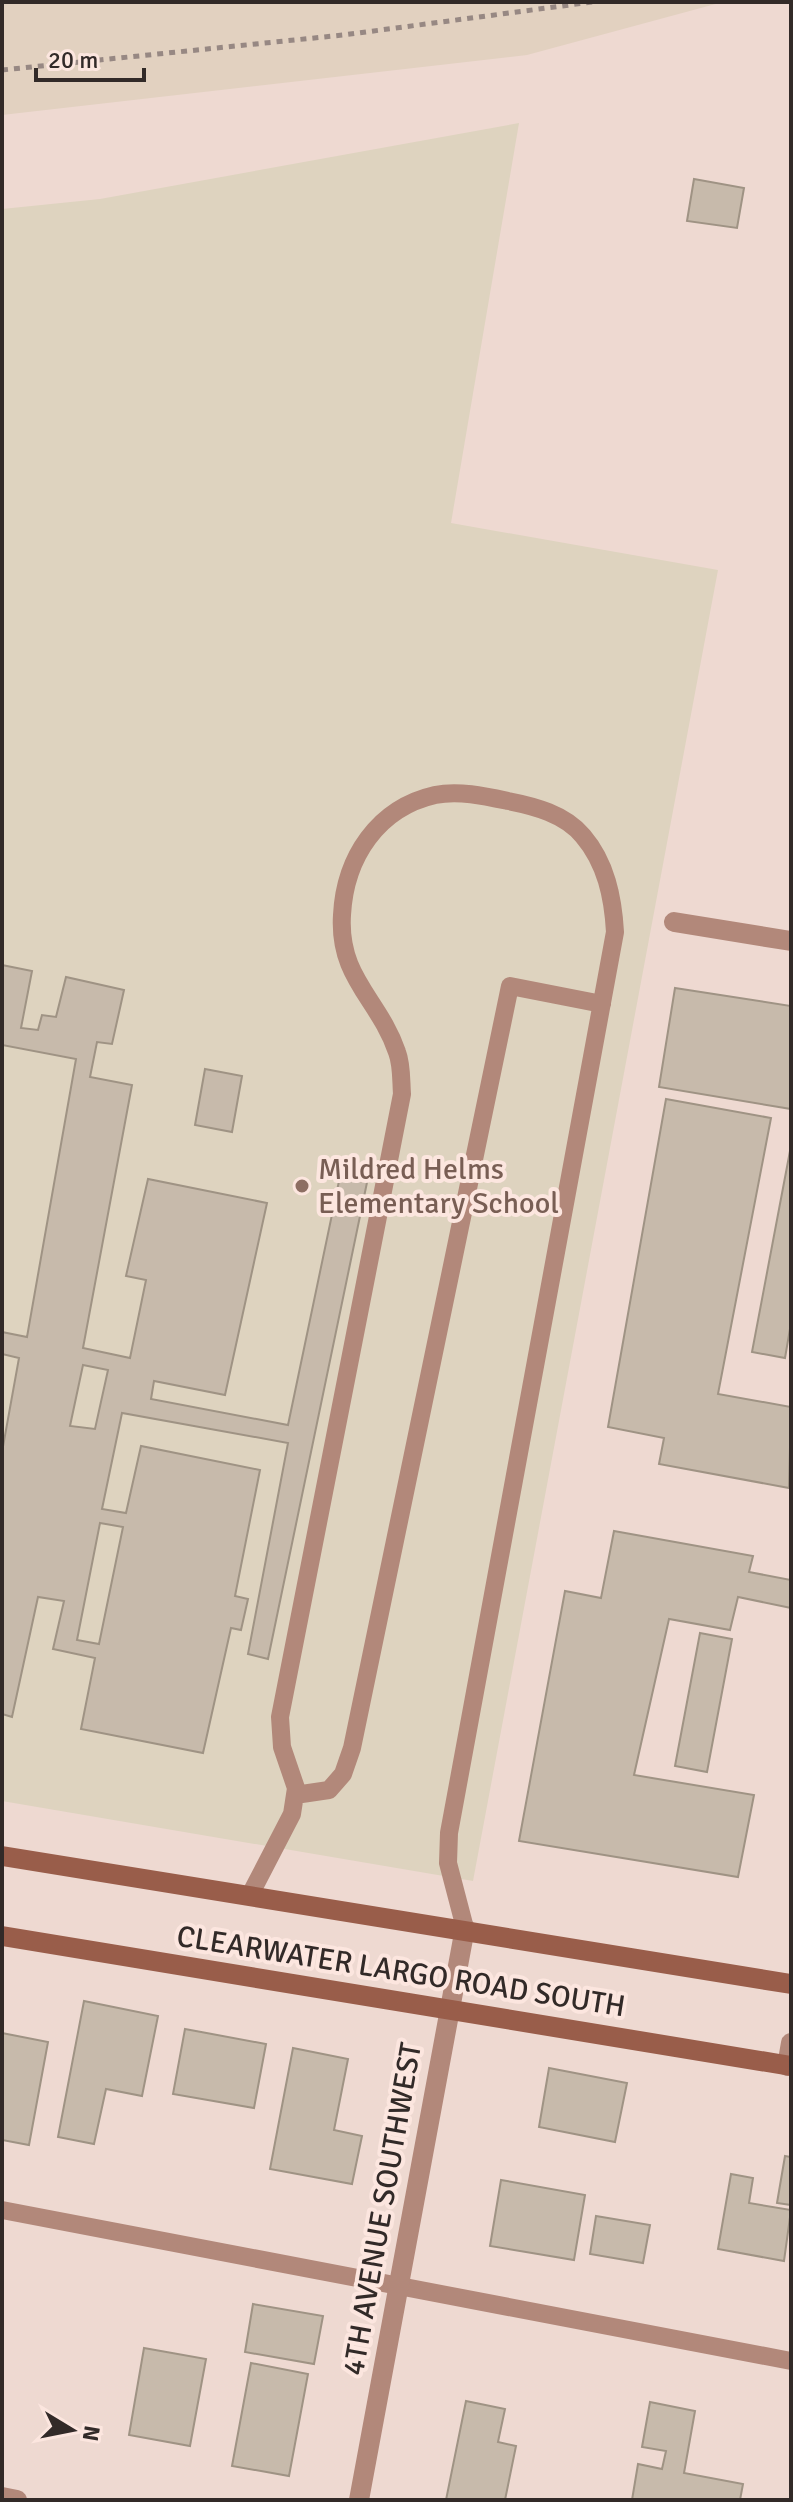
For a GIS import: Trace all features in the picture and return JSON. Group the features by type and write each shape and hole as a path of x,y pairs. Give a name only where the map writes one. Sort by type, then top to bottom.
{"main road":[{"name":"CLEARWATER LARGO ROAD SOUTH","path":"2,1856 465,1928 791,1984"},
{"name":"CLEARWATER LARGO ROAD SOUTH","path":"2,1936 789,2066"}],"street":[{"path":"674,922 791,941"},
{"name":"4TH AVENUE SOUTHWEST","path":"359,2500 465,1928"},
{"path":"789,2066 791,2043"},
{"path":"2,2497 17,2500"}],"lane":[{"path":"250,1895 292,1814 295,1795 282,1747 280,1717 402,1094 398,1055 385,1023 363,993 344,958 342,914 353,865 371,831 405,806 437,794 479,795 554,814 583,835 604,870 613,900 615,932 449,1833 448,1863 465,1928"},
{"path":"295,1795 329,1790 343,1774 352,1748 510,986 602,1004"},
{"path":"2,2210 791,2361"}],"path":[{"path":"2,70 343,35 592,2"}],"shaded area":[{"path":"2,2 723,2 527,55 2,115"},
{"name":"Mildred Helms Elementary School","path":"519,123 451,523 718,570 473,1881 2,1801 2,209 100,199"}],"building":[{"path":"694,179 744,188 737,228 687,221"},
{"path":"2,965 32,971 21,1028 38,1030 42,1015 56,1017 66,977 124,990 112,1044 97,1042 90,1077 132,1085 83,1348 130,1358 146,1280 126,1276 148,1179 267,1203 225,1395 154,1381 151,1399 288,1425 343,1162 370,1168 268,1659 248,1654 288,1443 122,1413 102,1509 126,1513 141,1446 260,1470 235,1596 248,1599 241,1630 231,1628 203,1753 81,1729 95,1658 53,1649 64,1601 38,1597 12,1717 2,1714 2,1452 19,1358 2,1354 2,1332 27,1337 76,1059 2,1045","holes":["83,1365 108,1370 95,1429 70,1426","100,1523 123,1527 99,1644 77,1640"]},
{"path":"675,988 791,1006 791,1109 659,1087"},
{"path":"205,1069 242,1076 232,1132 195,1125"},
{"path":"666,1099 771,1118 718,1394 791,1407 789,1488 659,1464 664,1438 608,1427"},
{"path":"790,1151 791,1323 785,1358 752,1352"},
{"path":"614,1531 753,1556 749,1572 791,1580 791,1608 738,1597 730,1630 669,1619 634,1775 754,1795 738,1877 519,1841 565,1591 601,1598"},
{"path":"700,1633 732,1639 707,1772 675,1766"},
{"path":"84,2001 158,2016 142,2096 106,2089 94,2144 58,2137"},
{"path":"185,2029 266,2044 254,2108 173,2094"},
{"path":"2,2033 48,2042 29,2145 2,2140"},
{"path":"293,2048 348,2059 334,2130 362,2136 352,2184 270,2169"},
{"path":"549,2068 627,2083 615,2142 539,2127"},
{"path":"785,2156 791,2157 791,2205 777,2203"},
{"path":"731,2174 753,2178 749,2203 791,2210 784,2261 718,2249"},
{"path":"501,2180 585,2195 574,2260 490,2246"},
{"path":"596,2216 650,2225 643,2263 590,2254"},
{"path":"253,2304 323,2316 314,2364 245,2352"},
{"path":"144,2348 206,2359 190,2446 129,2435"},
{"path":"251,2363 308,2374 289,2476 232,2466"},
{"path":"466,2401 505,2409 498,2442 516,2446 505,2500 446,2500"},
{"path":"650,2402 695,2411 684,2473 743,2484 740,2500 632,2500 638,2464 662,2469 666,2451 642,2447"}],"place":[{"name":"Mildred Helms Elementary School","path":"302,1186"}]}
